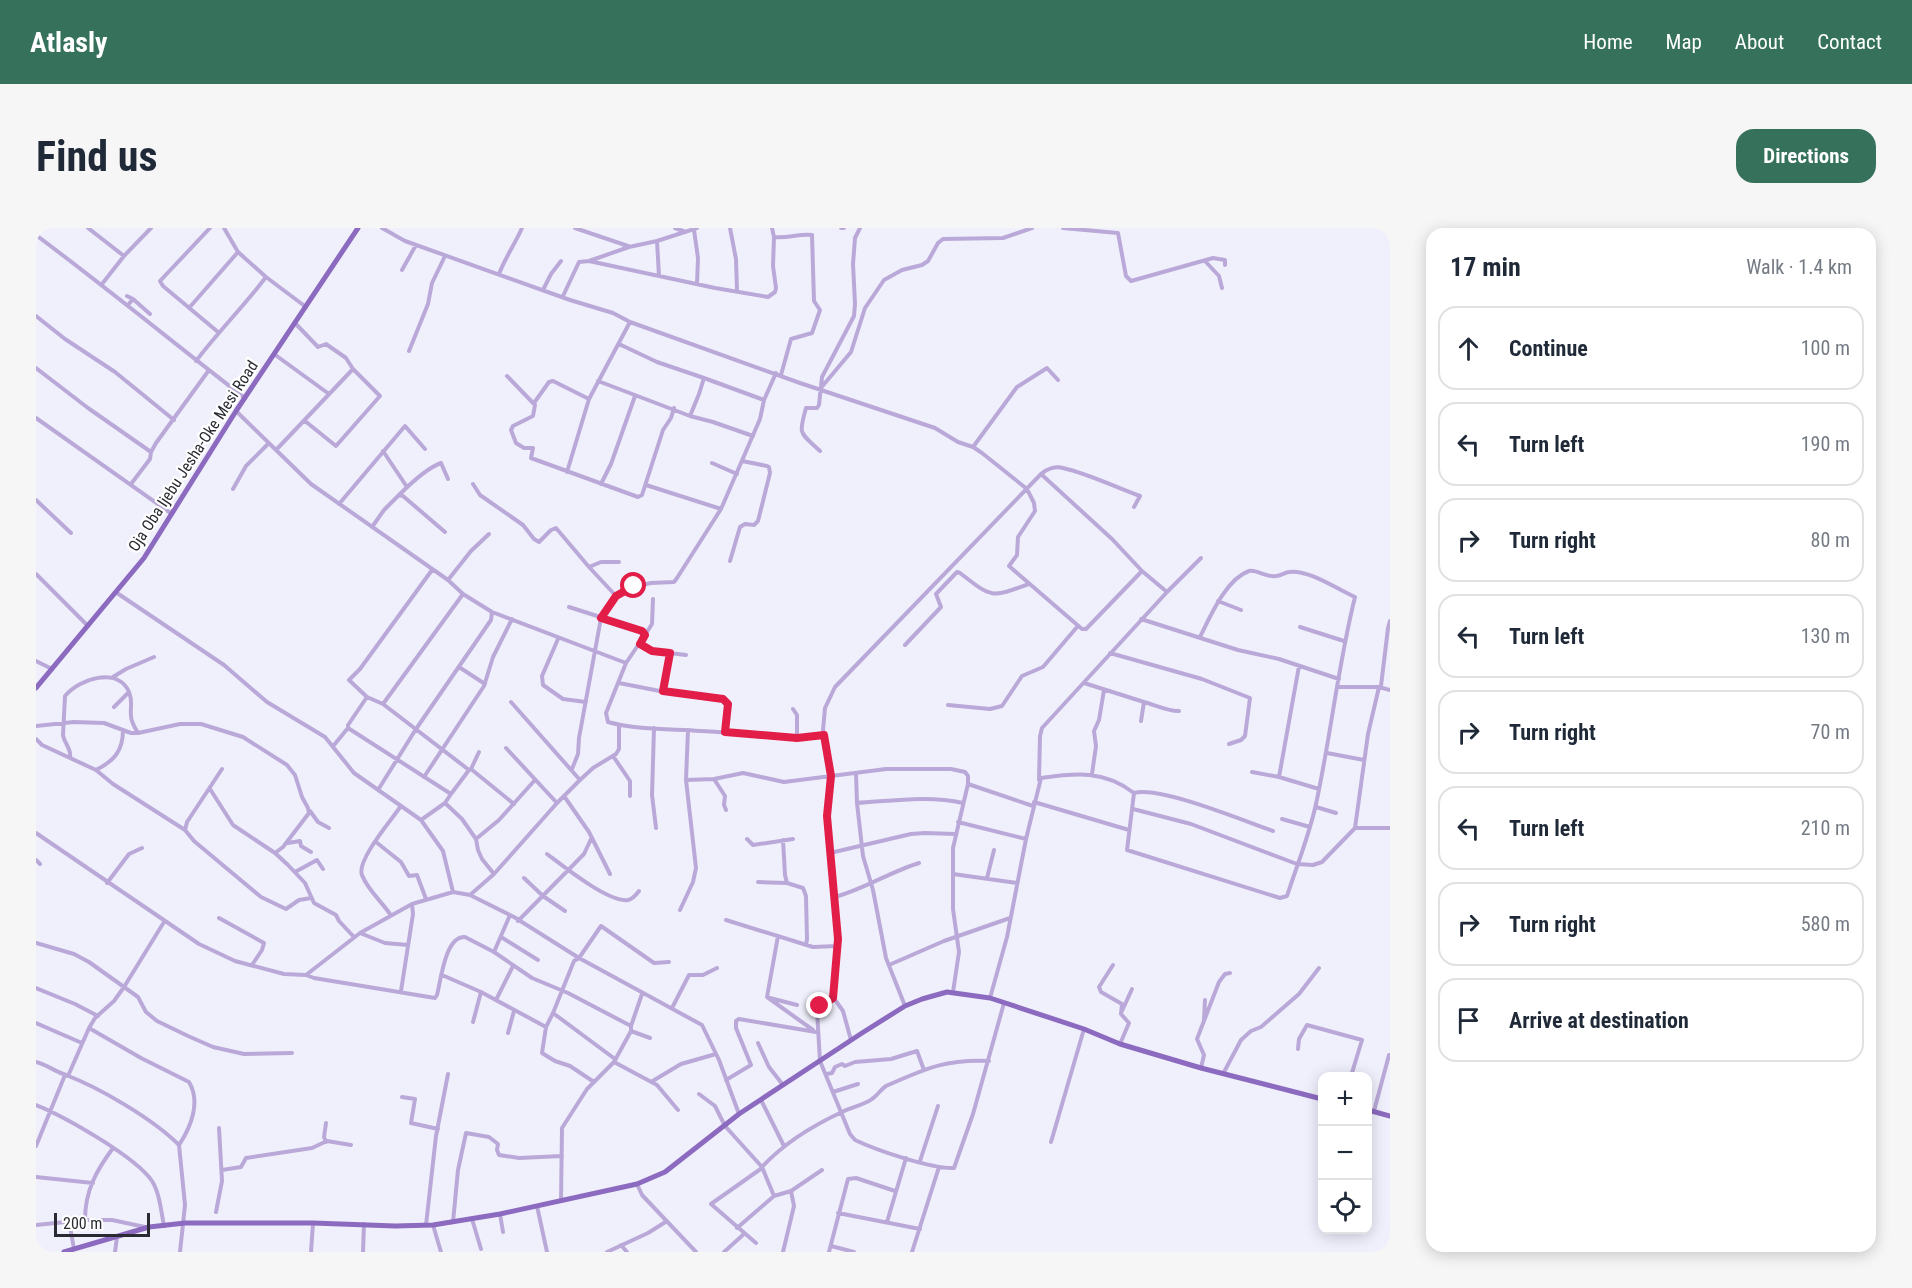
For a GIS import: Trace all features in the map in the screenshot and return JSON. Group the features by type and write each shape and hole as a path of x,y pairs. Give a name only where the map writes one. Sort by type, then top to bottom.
{"main road":[{"name":"Oja Oba Ijebu Jesha-Oke Mesi Road","path":"36,688 144,558 236,411 355,230"},
{"path":"64,1252 149,1227 185,1223 313,1222 429,1225 500,1214 637,1184 665,1172 739,1114 905,1006 922,999 953,992 990,998 1084,1029 1120,1044 1223,1074 1318,1098"},
{"path":"1372,1111 1390,1116"}],"street":[{"path":"88,228 124,256"},
{"path":"102,284 124,256 151,228"},
{"path":"210,228 160,280 162,286 218,332"},
{"path":"224,228 238,252 266,277 306,307"},
{"path":"382,228 400,239 446,256 935,428 958,442 973,447 1027,489 1034,503 1035,511 1018,537 1017,555 1009,566 1077,627 1086,629 1142,571"},
{"path":"499,274 506,255 517,240 522,228"},
{"path":"575,228 629,246"},
{"path":"675,228 686,231"},
{"path":"730,228 736,259 737,291"},
{"path":"563,296 577,264 583,260 768,297 775,292 776,288 772,228"},
{"path":"820,451 802,434 800,428 806,408 817,408 819,405 822,377 854,316 853,264 855,238 859,229 852,228"},
{"path":"820,389 851,352 865,308 884,280 902,270 922,265 928,261 938,243 944,239 1003,238 1032,228"},
{"path":"1063,228 1118,233 1126,276 1131,281 1222,258 1225,265"},
{"path":"589,261 629,246 657,241 696,229 697,284"},
{"path":"36,235 102,284 245,398"},
{"path":"572,769 578,754 601,618 616,596 634,586 674,582 721,509 791,339 812,333 820,310 814,300 812,235 774,237"},
{"path":"657,241 659,276"},
{"path":"402,270 416,245"},
{"path":"189,308 238,252"},
{"path":"409,351 428,304 432,283 446,256"},
{"path":"543,290 561,261"},
{"path":"1205,261 1219,276 1222,288"},
{"path":"196,361 266,277"},
{"path":"127,296 150,314"},
{"path":"128,305 133,299"},
{"path":"36,316 65,339 115,372 174,420"},
{"path":"567,472 589,399 630,321"},
{"path":"295,323 318,347 326,344 346,358 353,369 380,396 336,446 305,421"},
{"path":"619,344 657,362 764,400"},
{"path":"274,354 329,394"},
{"path":"36,368 151,452"},
{"path":"973,447 1017,387 1047,368 1058,380"},
{"path":"276,450 353,369"},
{"path":"131,484 209,370"},
{"path":"507,376 534,402 533,417 511,428 516,443 524,448 533,448 532,459 638,497 642,495 663,430 674,408"},
{"path":"690,416 704,378"},
{"path":"534,402 552,381 589,399"},
{"path":"598,381 690,416 753,436"},
{"path":"601,484 611,464 635,396"},
{"path":"236,411 312,484 448,580 463,594 492,612 626,663"},
{"path":"36,418 172,514"},
{"path":"339,504 405,426 426,449"},
{"path":"233,489 246,466 268,443"},
{"path":"383,451 406,487"},
{"path":"730,561 740,527 758,522 770,473 767,466 742,461"},
{"path":"712,463 737,474"},
{"path":"372,526 406,487 428,469 441,464 448,479"},
{"path":"851,1040 843,1011 833,998 837,946 827,816 831,776 824,735 825,708 835,687 1045,469 1062,468 1140,496 1134,507"},
{"path":"1041,474 1167,592"},
{"path":"473,484 480,495 523,525 539,542 556,528 616,596"},
{"path":"646,485 721,509"},
{"path":"399,495 445,532"},
{"path":"36,500 70,533"},
{"path":"448,580 471,551 489,534"},
{"path":"990,998 1011,918 1033,804 1040,780 1042,728 1110,652 1201,558"},
{"path":"589,567 601,562 619,562"},
{"path":"432,570 360,669 350,678 350,683 367,697 383,704 514,804"},
{"path":"1134,793 1127,850 1280,898 1287,896 1316,807 1327,753 1344,640 1354,597 1310,574 1290,572 1275,577 1263,575 1254,570 1248,571 1236,579 1218,601 1200,638"},
{"path":"905,645 941,607 936,594 957,572 983,591 993,594 1002,594 1030,584"},
{"path":"36,574 89,626"},
{"path":"117,593 224,665 267,702 312,728 334,745 348,767 421,820 443,851 453,892"},
{"path":"383,704 463,594"},
{"path":"653,599 652,624 626,663 606,716 608,722 654,728 797,738 824,735"},
{"path":"1218,601 1241,610"},
{"path":"569,607 638,629 645,635"},
{"path":"378,790 416,729 491,620 492,612"},
{"path":"424,777 478,698 493,657 512,619"},
{"path":"1141,619 1339,679"},
{"path":"1133,809 1191,824 1303,866 1322,862 1355,828 1364,760 1388,648 1390,621"},
{"path":"948,705 990,709 1002,706 1022,676 1043,667 1077,627"},
{"path":"1300,627 1344,640"},
{"path":"558,639 542,676 543,685 559,696 586,702"},
{"path":"640,644 652,651 686,656"},
{"path":"1110,652 1203,679 1250,698 1245,736 1229,744"},
{"path":"663,691 670,653"},
{"path":"70,758 71,752 64,740 66,694 95,678 113,677 154,657"},
{"path":"36,661 53,669"},
{"path":"1279,777 1299,666"},
{"path":"459,667 485,684"},
{"path":"113,677 129,692 132,700 131,716 138,733"},
{"path":"619,683 723,699 728,704 725,732"},
{"path":"1084,683 1165,707 1171,711 1179,711"},
{"path":"1338,687 1379,687 1390,690"},
{"path":"1092,774 1096,746 1094,731 1099,720 1104,690"},
{"path":"114,707 129,692"},
{"path":"334,745 348,728 367,697"},
{"path":"574,701 584,711"},
{"path":"511,702 580,780"},
{"path":"1141,721 1144,702"},
{"path":"793,709 797,715 797,738"},
{"path":"36,726 74,722 105,723 138,733 195,723 243,737 292,770 308,808 318,822 329,828"},
{"path":"470,896 494,874 580,780 593,768 613,756 619,749 619,725"},
{"path":"348,728 451,794"},
{"path":"654,728 652,795 656,828"},
{"path":"96,770 111,761 119,752 123,743 123,730"},
{"path":"680,910 693,882 696,868 686,780 688,730"},
{"path":"36,739 42,746 96,770 113,784 185,830 194,841 261,897 286,909 299,900 311,898"},
{"path":"506,748 557,803"},
{"path":"421,820 445,803 470,769 479,752"},
{"path":"1327,753 1364,760"},
{"path":"613,756 629,779 630,796"},
{"path":"185,830 222,769"},
{"path":"686,780 714,779 743,773 784,782 886,769 951,769 965,772 968,776 968,784 955,834 953,909 958,936 959,960 953,992"},
{"path":"1252,772 1319,789"},
{"path":"856,773 856,803 862,845 888,965 905,1006"},
{"path":"1040,780 1072,774 1092,774 1115,782 1134,793 1142,792 1182,799 1273,831"},
{"path":"714,779 725,796 726,810"},
{"path":"476,839 514,804 535,780"},
{"path":"968,784 1129,830"},
{"path":"210,789 233,825 275,853 305,883 316,905 336,915 354,937"},
{"path":"564,796 589,832 610,874"},
{"path":"856,803 928,799 948,799 963,803"},
{"path":"445,803 462,819 476,839 482,859 494,874"},
{"path":"390,914 362,876 360,869 368,853 401,806"},
{"path":"1316,807 1336,813"},
{"path":"275,853 283,847 309,813 308,808"},
{"path":"1281,819 1310,827"},
{"path":"958,822 1026,839"},
{"path":"1355,828 1390,828"},
{"path":"830,853 911,834 955,834"},
{"path":"37,836 164,922 216,953 252,965 284,974 306,975 436,997 448,950 460,936 494,952 532,978 562,990 650,1038"},
{"path":"288,839 288,843 300,841 301,846 311,852"},
{"path":"518,921 584,855 591,839"},
{"path":"747,839 753,845 793,839"},
{"path":"783,840 787,883"},
{"path":"376,842 401,862 407,874 417,875 426,899"},
{"path":"107,883 129,854 142,848"},
{"path":"987,878 994,850"},
{"path":"547,854 596,889 623,900 632,899 639,891"},
{"path":"36,860 40,864"},
{"path":"295,872 317,860 323,869"},
{"path":"835,897 856,891 902,868 919,863"},
{"path":"953,874 1017,883"},
{"path":"524,878 543,896 565,911"},
{"path":"758,882 787,883 803,888 806,892 806,945"},
{"path":"306,975 354,937 390,914 426,899 453,892 470,896 510,915 579,958 702,1025 739,1114"},
{"path":"401,991 413,914 412,904"},
{"path":"494,952 510,915"},
{"path":"219,918 264,943 252,965"},
{"path":"888,965 958,936 1011,918"},
{"path":"726,920 806,945 821,948 837,946"},
{"path":"36,1146 50,1110 89,1028 124,987 164,922"},
{"path":"594,1082 570,1066 544,1056 541,1050 546,1027 574,961 579,958 602,926 654,963 669,962"},
{"path":"360,933 385,943 408,945"},
{"path":"767,997 778,936"},
{"path":"501,937 538,960"},
{"path":"36,943 74,954 89,962 138,997 146,1012 158,1021 213,1047 244,1054 292,1053"},
{"path":"1113,965 1099,987 1101,992 1122,1004 1120,1014"},
{"path":"495,1000 513,966"},
{"path":"672,1008 689,975 703,975 717,968"},
{"path":"1223,1074 1241,1040 1251,1031 1261,1027 1299,994 1319,969"},
{"path":"1201,1068 1205,1057 1197,1039 1220,982 1225,974 1230,973"},
{"path":"442,975 481,992 546,1027"},
{"path":"36,988 98,1016"},
{"path":"1120,1014 1132,989"},
{"path":"473,1022 481,992"},
{"path":"561,1201 562,1128 594,1082 614,1061 631,1028 642,994"},
{"path":"767,997 797,1005"},
{"path":"767,997 817,1031"},
{"path":"833,998 824,1002 817,1011 820,1061 850,1134 855,1140 939,1167 955,1166 989,1060 1004,1003"},
{"path":"1204,1021 1205,1000"},
{"path":"508,1033 514,1011"},
{"path":"553,1013 614,1061 664,1091 678,1110"},
{"path":"1120,1014 1129,1023 1120,1044"},
{"path":"726,1080 751,1065 736,1028 736,1021 739,1019 817,1031"},
{"path":"36,1023 82,1043"},
{"path":"1298,1049 1299,1039 1305,1026 1309,1025 1362,1040 1352,1072"},
{"path":"89,1028 189,1082 193,1095 194,1112 179,1144 185,1205 185,1223 180,1252"},
{"path":"1051,1142 1084,1029"},
{"path":"758,1043 769,1067 783,1086"},
{"path":"826,1074 832,1073 835,1067 891,1059 917,1051 924,1070"},
{"path":"650,1082 681,1064 716,1054"},
{"path":"1372,1108 1389,1055"},
{"path":"756,1243 711,1204 762,1167 784,1146 805,1131 841,1112 873,1099 878,1091 886,1086 946,1062 989,1060"},
{"path":"36,1062 121,1103 179,1144"},
{"path":"441,1252 429,1225 428,1194 448,1074"},
{"path":"833,1092 858,1084"},
{"path":"699,1094 715,1106 725,1126 762,1167 774,1196"},
{"path":"402,1097 415,1099 411,1124 438,1129"},
{"path":"761,1100 784,1146"},
{"path":"36,1105 50,1110 142,1168 153,1182 164,1226"},
{"path":"920,1161 938,1106"},
{"path":"326,1123 324,1137 326,1142"},
{"path":"216,1212 220,1198 222,1170 219,1128"},
{"path":"453,1222 458,1170 466,1133 493,1139 498,1144 499,1155 519,1158 562,1156"},
{"path":"222,1170 241,1167 246,1158 312,1148 326,1142 351,1145"},
{"path":"85,1220 86,1201 96,1171 113,1148"},
{"path":"887,1222 906,1158"},
{"path":"912,1252 939,1167"},
{"path":"737,1228 774,1196 791,1191 822,1170"},
{"path":"36,1177 93,1183"},
{"path":"829,1252 848,1179 852,1178 895,1191"},
{"path":"637,1184 642,1195 696,1252"},
{"path":"783,1252 794,1206 791,1191"},
{"path":"537,1206 547,1252"},
{"path":"838,1213 920,1229"},
{"path":"500,1214 503,1232"},
{"path":"472,1219 481,1249"},
{"path":"36,1225 85,1220 112,1221 149,1227"},
{"path":"69,1221 74,1249"},
{"path":"607,1252 648,1233 667,1221"},
{"path":"311,1252 313,1222"},
{"path":"363,1252 364,1224"},
{"path":"724,1252 744,1234"},
{"path":"115,1252 117,1236"},
{"path":"621,1245 627,1252"},
{"path":"831,1246 854,1252"}],"route":[{"path":"634,586 616,596 601,618 642,631 645,637 640,644 652,651 670,653 663,691 723,699 728,704 725,732 797,738 824,735 831,776 827,816 838,939 833,998 820,1006"}]}
